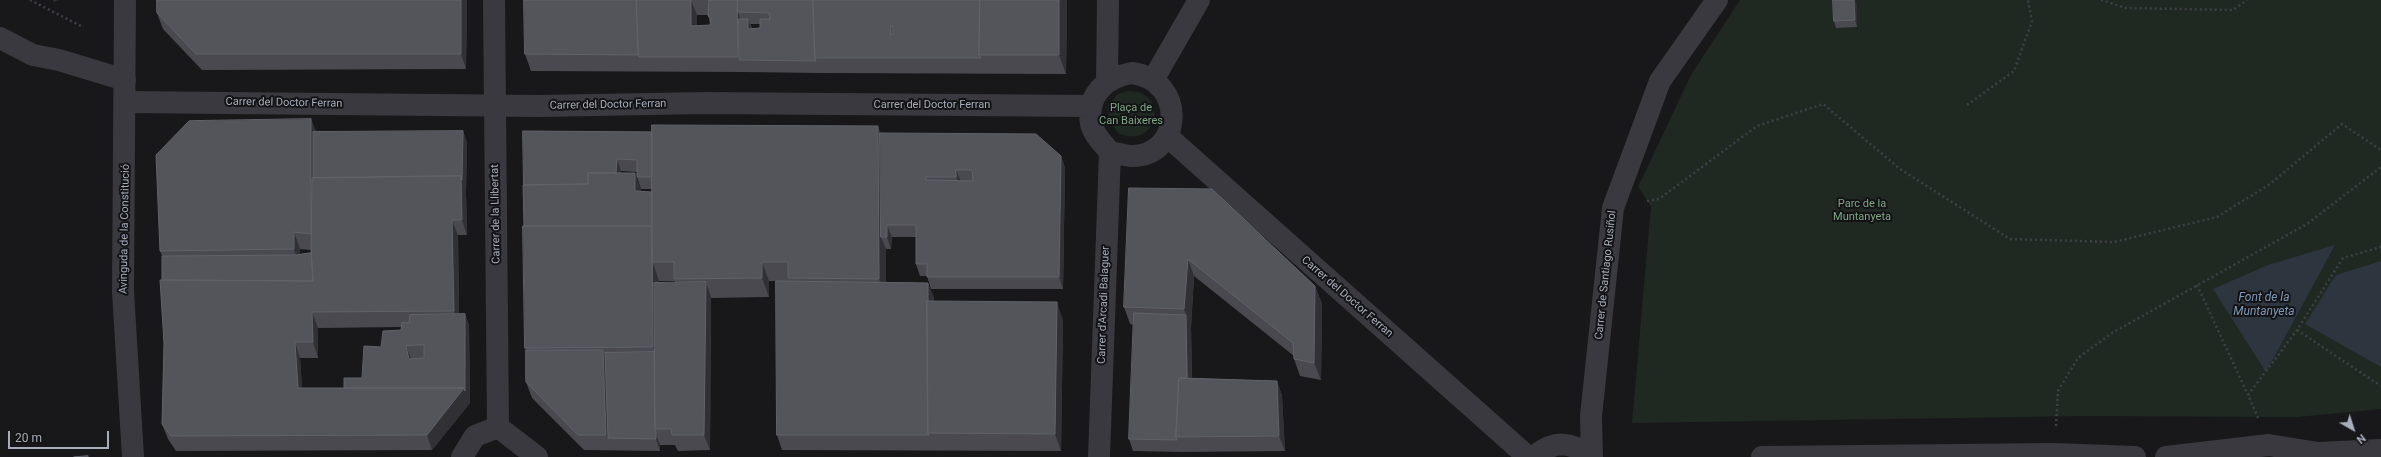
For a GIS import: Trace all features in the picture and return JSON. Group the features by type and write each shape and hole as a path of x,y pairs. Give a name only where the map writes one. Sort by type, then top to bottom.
{"street":[{"name":"Avinguda de la Constitució","path":"124,0 125,102 123,291 133,457"},
{"name":"Carrer de la Llibertat","path":"494,0 498,427"},
{"path":"1108,0 1108,81"},
{"path":"1153,80 1199,0"},
{"name":"Carrer de Santiago Rusiñol","path":"1592,457 1591,416 1613,208 1660,81 1717,0"},
{"path":"0,38 32,55 59,60 125,80"},
{"path":"1132,73 1153,80 1164,89 1170,101 1172,116 1166,136 1150,152 1132,156 1110,152 1097,138 1091,124 1091,106 1097,91 1108,81 1118,76 1132,73"},
{"name":"Carrer del Doctor Ferran","path":"125,102 495,105 704,103 1091,106"},
{"name":"Carrer del Doctor Ferran","path":"1166,136 1528,457"},
{"name":"Carrer d'Arcadi Balaguer","path":"1099,457 1110,152"},
{"path":"462,457 475,436 498,427 537,457"},
{"path":"1534,457 1544,449 1565,444 1582,449 1592,457"},
{"path":"2166,457 2269,445 2318,455 2381,450"},
{"path":"1762,457 2054,454 2135,457"}],"path":[{"path":"30,0 80,26"},
{"path":"1966,105 2014,71 2032,21 2028,0"},
{"path":"2101,0 2126,8 2233,10 2247,0"},
{"path":"1613,208 1659,199 1757,126 1822,104 1900,169 2010,239 2114,242 2217,217 2270,184 2342,124 2381,150"},
{"path":"2054,454 2058,391 2078,358 2112,333 2307,224 2381,167"},
{"path":"2248,395 2297,330 2343,258 2381,247"},
{"path":"2197,285 2248,395 2269,445"},
{"path":"2297,330 2381,386"}],"green space":[{"name":"Parc de la Muntanyeta","path":"1740,0 2381,0 2381,409 2298,417 2084,416 1632,423 1651,206 1638,187 1691,75"},
{"name":"Plaça de Can Baixeres","path":"1128,91 1141,93 1150,100 1154,109 1154,118 1150,127 1143,134 1132,136 1118,133 1109,120 1108,105 1118,94"}],"water":[{"name":"Font de la Muntanyeta","path":"2335,245 2266,372 2213,289 2268,265"},
{"name":"Font de la Muntanyeta","path":"2381,261 2381,367 2305,324 2336,275"}],"building":[{"path":"157,0 461,0 461,54 196,54 157,13"},
{"path":"524,0 636,0 638,55 525,54"},
{"path":"637,0 691,0 691,26 710,25 711,18 708,16 709,0 737,0 738,57 639,57"},
{"path":"738,0 813,0 816,61 739,60 738,19 748,19 748,29 760,28 760,19 770,19 769,13 738,12"},
{"path":"813,0 980,0 979,55 981,58 815,58","holes":["891,26 893,26 893,34 891,35"]},
{"path":"980,0 1059,0 1059,55 979,55"},
{"path":"1833,0 1854,0 1855,20 1834,21"},
{"path":"311,119 311,234 294,232 294,249 160,251 156,155 189,121"},
{"path":"652,125 878,126 879,279 788,278 788,262 762,262 762,278 674,279 674,262 652,262"},
{"path":"463,131 462,180 461,176 313,178 313,132"},
{"path":"523,131 652,132 652,177 637,177 637,160 617,159 616,173 588,173 588,184 524,185"},
{"path":"880,133 1036,134 1061,156 1059,277 927,277 927,264 916,264 916,225 887,225 887,237 881,237","holes":["956,170 972,170 973,181 926,180 926,177 956,177"]},
{"path":"588,173 635,173 635,191 652,192 652,226 524,226 523,185 588,184"},
{"path":"461,176 462,220 452,220 454,311 312,312 313,342 295,342 298,388 464,388 427,435 171,436 162,424 164,343 160,280 313,281 311,249 312,178"},
{"path":"1129,188 1212,189 1315,286 1314,363 1294,359 1293,343 1188,259 1184,309 1124,307"},
{"path":"523,226 652,226 653,347 525,348"},
{"path":"311,253 313,281 162,280 162,256 296,255"},
{"path":"776,281 928,283 929,435 777,435"},
{"path":"706,282 704,435 672,435 671,429 655,429 654,283"},
{"path":"927,301 1057,302 1055,434 928,433"},
{"path":"1134,313 1186,315 1187,378 1179,378 1177,440 1129,439"},
{"path":"465,314 465,391 464,388 344,388 344,378 362,378 364,346 381,347 383,331 401,330 402,322 409,323 410,315","holes":["424,345 424,358 409,359 406,346"]},
{"path":"526,350 603,350 606,435 578,435 526,382"},
{"path":"654,352 656,439 608,438 605,353"},
{"path":"1179,378 1277,381 1279,436 1176,437"}]}
